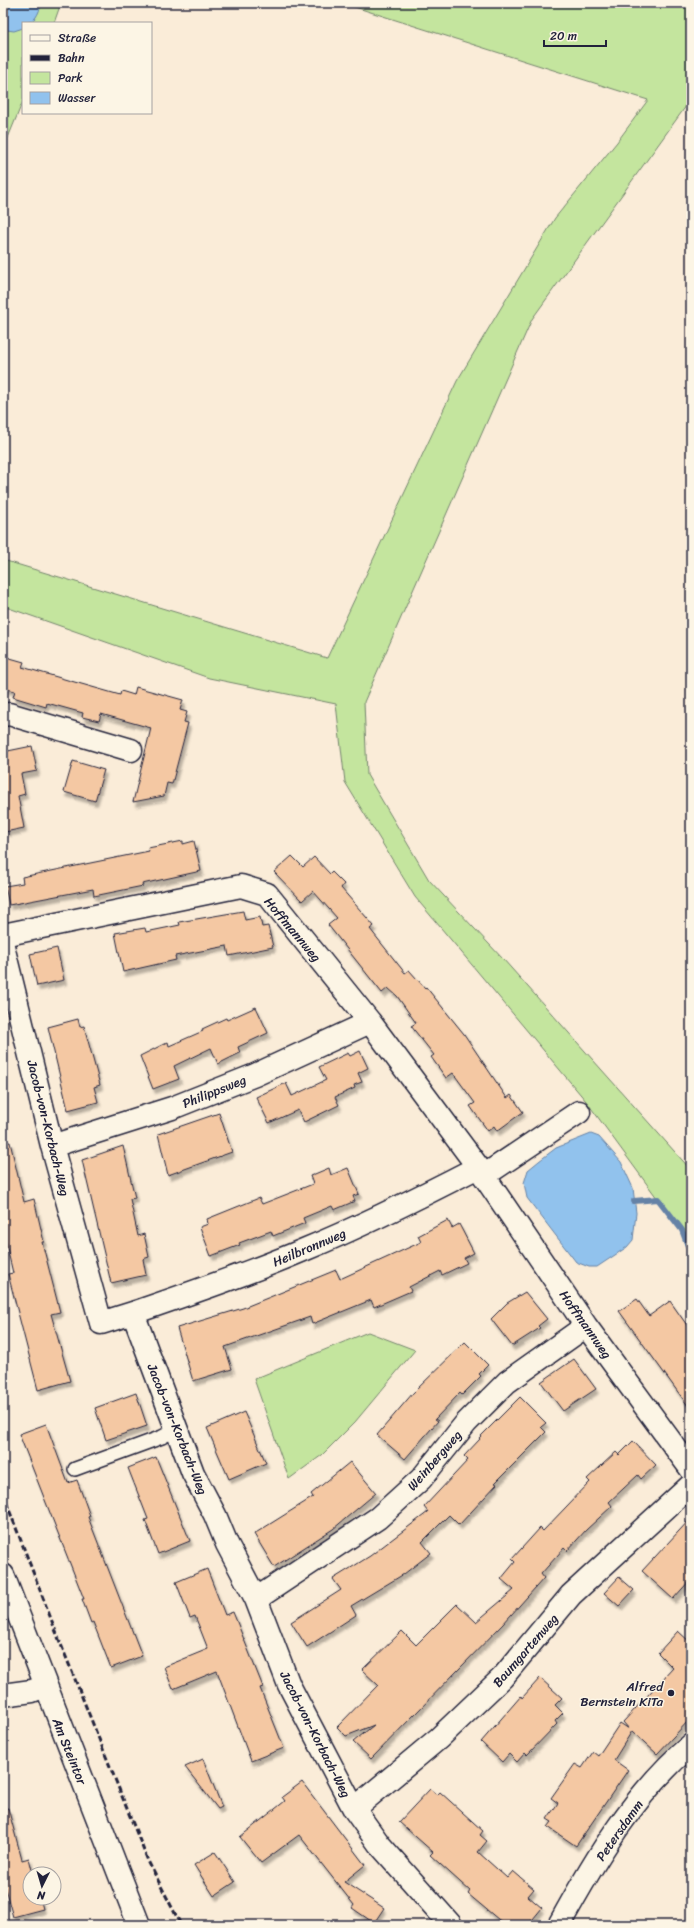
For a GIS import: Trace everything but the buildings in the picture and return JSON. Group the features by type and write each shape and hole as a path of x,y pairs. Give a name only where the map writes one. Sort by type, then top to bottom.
{"street":[{"path":"3,716 9,714 131,750"},
{"name":"Hoffmannweg","path":"3,935 241,886 267,894 370,1022 482,1171 586,1326 691,1469"},
{"name":"Jacob-von-Korbach-Weg","path":"3,946 52,1146 101,1323 133,1313 193,1473 215,1515 226,1544 256,1599 289,1685 354,1810 379,1844 451,1925"},
{"name":"Philippsweg","path":"52,1146 172,1108 254,1075 370,1022"},
{"path":"482,1171 578,1112"},
{"name":"Heilbronnweg","path":"133,1313 211,1286 306,1250 482,1171"},
{"name":"Weinbergweg","path":"256,1599 378,1518 421,1478 466,1423 506,1382 586,1326"},
{"name":"Baumgartenweg","path":"354,1810 439,1738 502,1678 571,1595 691,1485"},
{"name":"Am Steintor","path":"3,1575 139,1925"},
{"path":"3,1695 32,1691 45,1686"},
{"name":"Petersdamm","path":"559,1925 610,1840 653,1781 691,1745"}],"lane":[{"path":"74,1469 162,1437 177,1429"}],"green space":[{"path":"3,3 61,3 54,22 22,22 22,103 3,150"},
{"path":"342,3 691,3 691,102 689,102 532,319 364,702 367,775 429,880 503,959 691,1170 691,1241 679,1228 586,1101 415,897 345,782 336,704 209,678 3,606 3,560 327,658 457,381 555,218 617,142 648,100"},
{"path":"368,1332 415,1350 355,1422 322,1455 289,1479 254,1379"}],"water":[{"path":"7,3 42,3 34,20 22,22 22,28 14,31 7,30"},
{"path":"591,1134 599,1137 621,1162 633,1188 636,1213 633,1240 627,1247 597,1267 589,1267 576,1262 527,1198 524,1183 528,1170 556,1148"}],"waterway":[{"path":"634,1201 658,1199 682,1230 691,1254"}],"railway":[{"path":"3,1494 58,1637 148,1861 181,1925"}],"place":[{"name":"Alfred Bernstein KiTa","path":"671,1693"}]}
